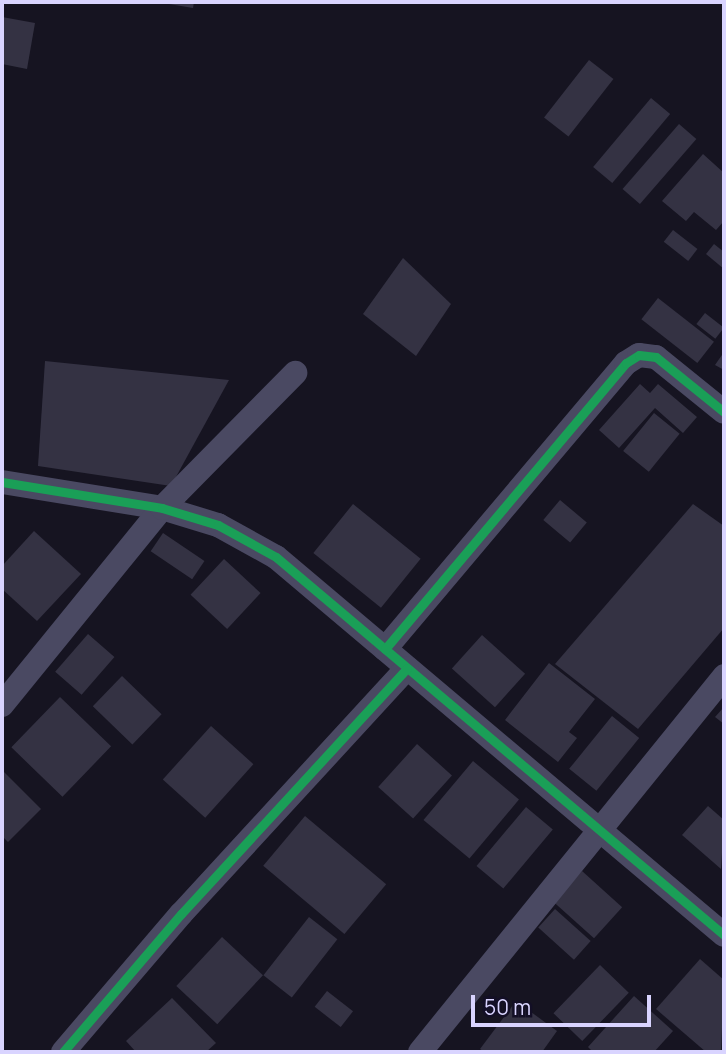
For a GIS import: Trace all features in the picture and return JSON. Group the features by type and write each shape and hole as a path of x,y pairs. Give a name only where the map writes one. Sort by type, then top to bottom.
{"street":[{"path":"385,649 626,363 639,355 656,357 724,412"},
{"path":"2,705 162,508 295,373"},
{"path":"2,482 162,508 218,525 276,557 724,935"},
{"path":"63,1052 181,914 407,668"},
{"path":"420,1052 724,676"}],"building":[{"path":"157,2 194,2 193,8"},
{"path":"2,17 35,23 27,69 2,64"},
{"path":"589,60 613,79 568,137 544,118"},
{"path":"651,98 670,114 612,183 593,167"},
{"path":"679,124 696,139 640,204 623,189"},
{"path":"703,154 724,173 724,221 716,230 694,212 686,221 662,201"},
{"path":"673,230 697,249 688,261 664,242"},
{"path":"714,244 724,252 724,269 706,254"},
{"path":"403,258 451,304 416,356 363,314"},
{"path":"658,298 714,342 697,363 641,319"},
{"path":"705,313 724,328 715,339 696,324"},
{"path":"724,352 724,370 715,365"},
{"path":"45,361 229,380 171,486 38,466"},
{"path":"640,384 650,393 658,384 697,417 683,433 655,408 619,448 599,430"},
{"path":"654,413 680,434 649,472 623,451"},
{"path":"560,500 587,522 570,542 543,520"},
{"path":"353,504 421,559 381,608 313,553"},
{"path":"693,504 724,526 724,628 638,729 555,664"},
{"path":"34,531 81,574 37,621 2,589 2,566"},
{"path":"163,533 204,561 192,579 151,551"},
{"path":"224,559 261,593 227,629 191,595"},
{"path":"88,634 114,657 82,695 55,672"},
{"path":"482,635 525,674 495,707 452,668"},
{"path":"549,663 595,699 569,732 577,738 558,762 505,720"},
{"path":"122,676 162,714 132,744 93,706"},
{"path":"60,697 111,746 62,797 11,747"},
{"path":"724,707 724,724 715,717"},
{"path":"612,716 639,738 596,791 569,769"},
{"path":"211,726 253,764 205,818 163,780"},
{"path":"417,744 452,775 413,819 378,787"},
{"path":"473,761 519,800 469,859 424,820"},
{"path":"2,770 41,809 8,842 2,836"},
{"path":"708,806 724,820 721,869 682,835"},
{"path":"526,807 553,829 503,888 477,866"},
{"path":"305,816 386,884 344,934 263,866"},
{"path":"582,871 622,907 594,938 554,902"},
{"path":"555,909 591,941 574,960 538,928"},
{"path":"309,917 337,939 292,997 263,975"},
{"path":"222,937 263,975 217,1024 176,986"},
{"path":"700,959 724,980 721,1052 706,1052 656,1009"},
{"path":"600,965 629,993 582,1041 553,1013"},
{"path":"327,991 353,1011 341,1027 315,1007"},
{"path":"634,996 673,1031 654,1052 593,1052 588,1047"},
{"path":"172,998 216,1043 206,1052 136,1052 126,1041"},
{"path":"516,1001 557,1031 542,1052 484,1052 480,1049"}],"cycle path":[{"path":"385,649 626,363 639,355 656,357 724,412"},
{"path":"2,482 162,508 218,525 276,557 724,935"},
{"path":"63,1052 181,914 407,668"}]}
